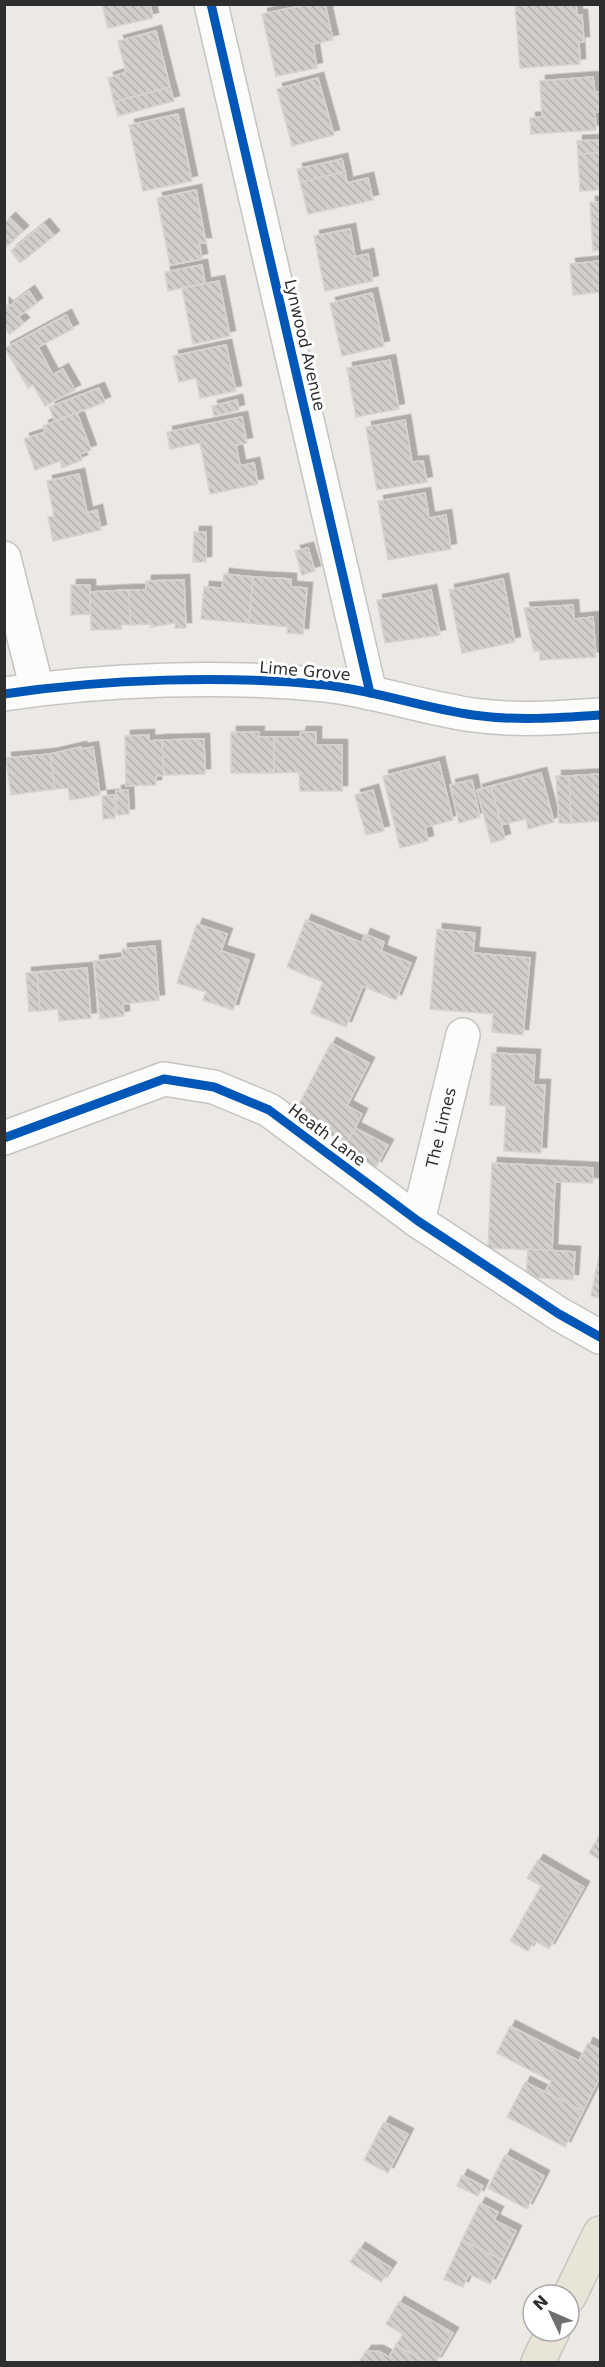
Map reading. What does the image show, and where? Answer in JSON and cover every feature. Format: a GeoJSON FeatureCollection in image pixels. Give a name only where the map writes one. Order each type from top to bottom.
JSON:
{"type":"FeatureCollection","features":[{"type":"Feature","properties":{"kind":"main road"},"geometry":{"type":"LineString","coordinates":[[576,2283],[600,2233]]}},
{"type":"Feature","properties":{"kind":"main road"},"geometry":{"type":"LineString","coordinates":[[538,2362],[547,2343]]}},
{"type":"Feature","properties":{"kind":"street","name":"Lynwood Avenue"},"geometry":{"type":"LineString","coordinates":[[211,4],[370,693]]}},
{"type":"Feature","properties":{"kind":"street"},"geometry":{"type":"LineString","coordinates":[[4,558],[37,689]]}},
{"type":"Feature","properties":{"kind":"street","name":"Lime Grove"},"geometry":{"type":"LineString","coordinates":[[4,694],[98,683],[244,681],[327,685],[473,714],[518,718],[600,715]]}},
{"type":"Feature","properties":{"kind":"street","name":"The Limes"},"geometry":{"type":"LineString","coordinates":[[418,1221],[463,1035]]}},
{"type":"Feature","properties":{"kind":"street","name":"Heath Lane"},"geometry":{"type":"LineString","coordinates":[[4,1138],[164,1079],[214,1087],[269,1110],[418,1221],[559,1314],[600,1337]]}},
{"type":"Feature","properties":{"kind":"building"},"geometry":{"type":"Polygon","coordinates":[[[102,4],[150,4],[153,18],[108,28],[102,4]]]}},
{"type":"Feature","properties":{"kind":"building"},"geometry":{"type":"Polygon","coordinates":[[[309,4],[325,4],[333,40],[313,44],[317,68],[276,76],[262,14],[309,4]]]}},
{"type":"Feature","properties":{"kind":"building"},"geometry":{"type":"Polygon","coordinates":[[[515,4],[576,4],[577,15],[582,15],[584,42],[579,42],[580,64],[520,68],[515,4]]]}},
{"type":"Feature","properties":{"kind":"building"},"geometry":{"type":"Polygon","coordinates":[[[156,31],[170,87],[114,102],[108,78],[126,72],[118,41],[156,31]]]}},
{"type":"Feature","properties":{"kind":"building"},"geometry":{"type":"Polygon","coordinates":[[[593,77],[595,93],[600,92],[600,112],[595,112],[596,130],[531,134],[530,118],[542,117],[540,81],[593,77]]]}},
{"type":"Feature","properties":{"kind":"building"},"geometry":{"type":"Polygon","coordinates":[[[318,78],[334,135],[292,146],[277,89],[318,78]]]}},
{"type":"Feature","properties":{"kind":"building"},"geometry":{"type":"Polygon","coordinates":[[[170,87],[174,101],[118,116],[114,102],[170,87]]]}},
{"type":"Feature","properties":{"kind":"building"},"geometry":{"type":"Polygon","coordinates":[[[178,114],[192,181],[143,191],[129,125],[178,114]]]}},
{"type":"Feature","properties":{"kind":"building"},"geometry":{"type":"Polygon","coordinates":[[[600,140],[600,153],[578,154],[577,141],[600,140]]]}},
{"type":"Feature","properties":{"kind":"building"},"geometry":{"type":"Polygon","coordinates":[[[600,153],[600,190],[580,191],[578,154],[600,153]]]}},
{"type":"Feature","properties":{"kind":"building"},"geometry":{"type":"Polygon","coordinates":[[[342,159],[345,172],[300,182],[297,169],[342,159]]]}},
{"type":"Feature","properties":{"kind":"building"},"geometry":{"type":"Polygon","coordinates":[[[345,172],[347,183],[368,178],[373,200],[308,214],[300,182],[345,172]]]}},
{"type":"Feature","properties":{"kind":"building"},"geometry":{"type":"Polygon","coordinates":[[[196,190],[206,243],[199,243],[202,259],[170,265],[157,198],[196,190]]]}},
{"type":"Feature","properties":{"kind":"building"},"geometry":{"type":"Polygon","coordinates":[[[590,202],[600,202],[600,250],[593,251],[590,202]]]}},
{"type":"Feature","properties":{"kind":"building"},"geometry":{"type":"Polygon","coordinates":[[[10,218],[23,231],[4,249],[4,224],[10,218]]]}},
{"type":"Feature","properties":{"kind":"building"},"geometry":{"type":"Polygon","coordinates":[[[44,224],[54,236],[20,263],[11,251],[44,224]]]}},
{"type":"Feature","properties":{"kind":"building"},"geometry":{"type":"Polygon","coordinates":[[[350,229],[355,257],[368,254],[373,281],[325,291],[314,236],[350,229]]]}},
{"type":"Feature","properties":{"kind":"building"},"geometry":{"type":"Polygon","coordinates":[[[600,261],[600,292],[573,295],[570,264],[600,261]]]}},
{"type":"Feature","properties":{"kind":"building"},"geometry":{"type":"Polygon","coordinates":[[[202,265],[205,283],[168,291],[165,272],[202,265]]]}},
{"type":"Feature","properties":{"kind":"building"},"geometry":{"type":"Polygon","coordinates":[[[219,281],[230,336],[193,344],[182,288],[219,281]]]}},
{"type":"Feature","properties":{"kind":"building"},"geometry":{"type":"Polygon","coordinates":[[[29,291],[37,303],[18,317],[24,323],[10,334],[4,331],[4,303],[8,307],[29,291]]]}},
{"type":"Feature","properties":{"kind":"building"},"geometry":{"type":"Polygon","coordinates":[[[372,293],[384,346],[342,356],[330,303],[372,293]]]}},
{"type":"Feature","properties":{"kind":"building"},"geometry":{"type":"Polygon","coordinates":[[[66,315],[73,329],[38,347],[53,375],[63,369],[75,390],[45,406],[33,385],[28,388],[5,348],[66,315]]]}},
{"type":"Feature","properties":{"kind":"building"},"geometry":{"type":"Polygon","coordinates":[[[226,345],[236,391],[200,398],[196,378],[179,382],[173,356],[226,345]]]}},
{"type":"Feature","properties":{"kind":"building"},"geometry":{"type":"Polygon","coordinates":[[[390,360],[399,409],[356,417],[347,368],[390,360]]]}},
{"type":"Feature","properties":{"kind":"building"},"geometry":{"type":"Polygon","coordinates":[[[99,388],[105,402],[55,421],[49,407],[99,388]]]}},
{"type":"Feature","properties":{"kind":"building"},"geometry":{"type":"Polygon","coordinates":[[[237,400],[239,410],[214,416],[212,406],[237,400]]]}},
{"type":"Feature","properties":{"kind":"building"},"geometry":{"type":"Polygon","coordinates":[[[77,413],[91,450],[80,454],[82,460],[62,468],[60,461],[35,470],[24,439],[45,432],[43,426],[77,413]]]}},
{"type":"Feature","properties":{"kind":"building"},"geometry":{"type":"Polygon","coordinates":[[[242,417],[247,443],[236,445],[240,466],[254,463],[258,484],[210,494],[200,443],[170,449],[167,432],[242,417]]]}},
{"type":"Feature","properties":{"kind":"building"},"geometry":{"type":"Polygon","coordinates":[[[405,420],[412,462],[423,461],[427,482],[377,490],[366,427],[405,420]]]}},
{"type":"Feature","properties":{"kind":"building"},"geometry":{"type":"Polygon","coordinates":[[[79,474],[87,513],[97,510],[101,530],[53,541],[48,517],[54,516],[47,481],[79,474]]]}},
{"type":"Feature","properties":{"kind":"building"},"geometry":{"type":"Polygon","coordinates":[[[425,493],[429,518],[446,515],[451,549],[388,560],[378,501],[425,493]]]}},
{"type":"Feature","properties":{"kind":"building"},"geometry":{"type":"Polygon","coordinates":[[[194,532],[206,532],[206,562],[193,562],[194,532]]]}},
{"type":"Feature","properties":{"kind":"building"},"geometry":{"type":"Polygon","coordinates":[[[308,548],[315,571],[302,575],[295,551],[308,548]]]}},
{"type":"Feature","properties":{"kind":"building"},"geometry":{"type":"Polygon","coordinates":[[[224,574],[253,577],[249,623],[201,619],[204,587],[222,588],[224,574]]]}},
{"type":"Feature","properties":{"kind":"building"},"geometry":{"type":"Polygon","coordinates":[[[253,577],[291,579],[291,587],[307,588],[303,634],[287,633],[288,627],[249,623],[253,577]]]}},
{"type":"Feature","properties":{"kind":"building"},"geometry":{"type":"Polygon","coordinates":[[[503,579],[515,642],[462,653],[449,590],[503,579]]]}},
{"type":"Feature","properties":{"kind":"building"},"geometry":{"type":"Polygon","coordinates":[[[184,580],[186,628],[175,628],[175,623],[151,627],[151,624],[130,625],[129,590],[146,590],[146,581],[184,580]]]}},
{"type":"Feature","properties":{"kind":"building"},"geometry":{"type":"Polygon","coordinates":[[[71,585],[90,585],[90,614],[71,615],[71,585]]]}},
{"type":"Feature","properties":{"kind":"building"},"geometry":{"type":"Polygon","coordinates":[[[129,590],[130,625],[121,624],[122,629],[91,630],[90,592],[129,590]]]}},
{"type":"Feature","properties":{"kind":"building"},"geometry":{"type":"Polygon","coordinates":[[[431,590],[440,635],[385,643],[377,600],[431,590]]]}},
{"type":"Feature","properties":{"kind":"building"},"geometry":{"type":"Polygon","coordinates":[[[573,605],[574,619],[593,617],[596,657],[540,660],[540,651],[534,651],[524,608],[573,605]]]}},
{"type":"Feature","properties":{"kind":"building"},"geometry":{"type":"Polygon","coordinates":[[[231,732],[259,732],[258,737],[274,737],[274,773],[231,773],[231,732]]]}},
{"type":"Feature","properties":{"kind":"building"},"geometry":{"type":"Polygon","coordinates":[[[301,732],[316,732],[316,745],[342,745],[342,791],[300,791],[299,772],[274,773],[274,737],[300,737],[301,732]]]}},
{"type":"Feature","properties":{"kind":"building"},"geometry":{"type":"Polygon","coordinates":[[[149,735],[149,741],[162,740],[164,775],[156,776],[156,785],[126,786],[125,736],[149,735]]]}},
{"type":"Feature","properties":{"kind":"building"},"geometry":{"type":"Polygon","coordinates":[[[204,739],[205,774],[164,775],[162,740],[204,739]]]}},
{"type":"Feature","properties":{"kind":"building"},"geometry":{"type":"Polygon","coordinates":[[[81,747],[81,749],[93,747],[100,795],[70,800],[68,788],[55,789],[50,754],[81,747]]]}},
{"type":"Feature","properties":{"kind":"building"},"geometry":{"type":"Polygon","coordinates":[[[50,754],[55,789],[11,795],[6,758],[50,754]]]}},
{"type":"Feature","properties":{"kind":"building"},"geometry":{"type":"Polygon","coordinates":[[[439,762],[453,820],[425,827],[428,841],[400,848],[383,776],[439,762]]]}},
{"type":"Feature","properties":{"kind":"building"},"geometry":{"type":"Polygon","coordinates":[[[541,773],[554,822],[528,829],[526,819],[501,825],[491,786],[541,773]]]}},
{"type":"Feature","properties":{"kind":"building"},"geometry":{"type":"Polygon","coordinates":[[[600,774],[600,821],[571,823],[569,776],[600,774]]]}},
{"type":"Feature","properties":{"kind":"building"},"geometry":{"type":"Polygon","coordinates":[[[556,776],[569,776],[571,823],[559,823],[556,776]]]}},
{"type":"Feature","properties":{"kind":"building"},"geometry":{"type":"Polygon","coordinates":[[[472,780],[480,817],[459,823],[450,785],[472,780]]]}},
{"type":"Feature","properties":{"kind":"building"},"geometry":{"type":"Polygon","coordinates":[[[491,786],[505,839],[491,843],[477,790],[491,786]]]}},
{"type":"Feature","properties":{"kind":"building"},"geometry":{"type":"Polygon","coordinates":[[[128,790],[129,814],[117,815],[116,791],[128,790]]]}},
{"type":"Feature","properties":{"kind":"building"},"geometry":{"type":"Polygon","coordinates":[[[373,790],[384,831],[366,835],[355,795],[373,790]]]}},
{"type":"Feature","properties":{"kind":"building"},"geometry":{"type":"Polygon","coordinates":[[[114,795],[115,818],[103,819],[102,796],[114,795]]]}},
{"type":"Feature","properties":{"kind":"building"},"geometry":{"type":"Polygon","coordinates":[[[306,920],[362,943],[365,934],[384,942],[381,951],[411,963],[396,1000],[363,986],[346,1027],[311,1013],[323,982],[287,967],[306,920]]]}},
{"type":"Feature","properties":{"kind":"building"},"geometry":{"type":"Polygon","coordinates":[[[197,924],[227,934],[221,951],[249,960],[233,1010],[203,1000],[206,992],[177,983],[197,924]]]}},
{"type":"Feature","properties":{"kind":"building"},"geometry":{"type":"Polygon","coordinates":[[[437,929],[475,933],[473,953],[530,958],[523,1035],[492,1032],[493,1014],[430,1009],[437,929]]]}},
{"type":"Feature","properties":{"kind":"building"},"geometry":{"type":"Polygon","coordinates":[[[155,946],[159,1000],[123,1004],[124,1016],[100,1019],[94,961],[122,958],[122,949],[155,946]]]}},
{"type":"Feature","properties":{"kind":"building"},"geometry":{"type":"Polygon","coordinates":[[[87,968],[91,1018],[59,1021],[58,1009],[40,1011],[37,972],[87,968]]]}},
{"type":"Feature","properties":{"kind":"building"},"geometry":{"type":"Polygon","coordinates":[[[37,972],[40,1011],[29,1011],[26,973],[37,972]]]}},
{"type":"Feature","properties":{"kind":"building"},"geometry":{"type":"Polygon","coordinates":[[[331,1043],[369,1063],[347,1106],[362,1114],[347,1144],[293,1116],[331,1043]]]}},
{"type":"Feature","properties":{"kind":"building"},"geometry":{"type":"Polygon","coordinates":[[[492,1053],[535,1055],[533,1085],[545,1085],[541,1153],[504,1151],[506,1106],[490,1105],[492,1053]]]}},
{"type":"Feature","properties":{"kind":"building"},"geometry":{"type":"Polygon","coordinates":[[[355,1128],[388,1145],[376,1167],[343,1150],[355,1128]]]}},
{"type":"Feature","properties":{"kind":"building"},"geometry":{"type":"Polygon","coordinates":[[[492,1163],[593,1168],[593,1183],[555,1182],[552,1251],[488,1248],[492,1163]]]}},
{"type":"Feature","properties":{"kind":"building"},"geometry":{"type":"Polygon","coordinates":[[[528,1249],[575,1252],[573,1280],[526,1277],[528,1249]]]}},
{"type":"Feature","properties":{"kind":"building"},"geometry":{"type":"Polygon","coordinates":[[[600,1251],[600,1298],[591,1296],[600,1251]]]}},
{"type":"Feature","properties":{"kind":"building"},"geometry":{"type":"Polygon","coordinates":[[[600,1834],[600,1860],[589,1853],[600,1834]]]}},
{"type":"Feature","properties":{"kind":"building"},"geometry":{"type":"Polygon","coordinates":[[[538,1860],[584,1887],[549,1949],[535,1941],[528,1951],[510,1941],[541,1886],[527,1878],[538,1860]]]}},
{"type":"Feature","properties":{"kind":"building"},"geometry":{"type":"Polygon","coordinates":[[[510,2026],[579,2061],[588,2043],[600,2050],[600,2077],[583,2111],[545,2092],[551,2081],[497,2053],[510,2026]]]}},
{"type":"Feature","properties":{"kind":"building"},"geometry":{"type":"Polygon","coordinates":[[[525,2082],[583,2111],[565,2147],[507,2117],[525,2082]]]}},
{"type":"Feature","properties":{"kind":"building"},"geometry":{"type":"Polygon","coordinates":[[[384,2122],[408,2134],[388,2173],[364,2160],[384,2122]]]}},
{"type":"Feature","properties":{"kind":"building"},"geometry":{"type":"Polygon","coordinates":[[[505,2155],[544,2176],[527,2209],[488,2188],[505,2155]]]}},
{"type":"Feature","properties":{"kind":"building"},"geometry":{"type":"Polygon","coordinates":[[[462,2175],[483,2186],[478,2196],[457,2186],[462,2175]]]}},
{"type":"Feature","properties":{"kind":"building"},"geometry":{"type":"Polygon","coordinates":[[[480,2203],[498,2212],[494,2220],[516,2231],[502,2260],[462,2240],[480,2203]]]}},
{"type":"Feature","properties":{"kind":"building"},"geometry":{"type":"Polygon","coordinates":[[[462,2240],[502,2260],[490,2284],[469,2274],[463,2287],[444,2279],[462,2240]]]}},
{"type":"Feature","properties":{"kind":"building"},"geometry":{"type":"Polygon","coordinates":[[[360,2248],[391,2268],[381,2282],[350,2262],[360,2248]]]}},
{"type":"Feature","properties":{"kind":"building"},"geometry":{"type":"Polygon","coordinates":[[[399,2302],[453,2333],[436,2362],[426,2362],[396,2345],[403,2334],[386,2324],[399,2302]]]}},
{"type":"Feature","properties":{"kind":"building"},"geometry":{"type":"Polygon","coordinates":[[[396,2345],[426,2362],[359,2362],[366,2351],[378,2351],[389,2357],[396,2345]]]}},
{"type":"Feature","properties":{"kind":"cycle path"},"geometry":{"type":"LineString","coordinates":[[211,4],[370,693]]}},
{"type":"Feature","properties":{"kind":"cycle path"},"geometry":{"type":"LineString","coordinates":[[4,694],[124,682],[247,680],[326,685],[489,717],[537,718],[600,715]]}},
{"type":"Feature","properties":{"kind":"cycle path"},"geometry":{"type":"LineString","coordinates":[[4,1138],[164,1079],[214,1087],[269,1110],[418,1221],[559,1314],[600,1337]]}}]}
